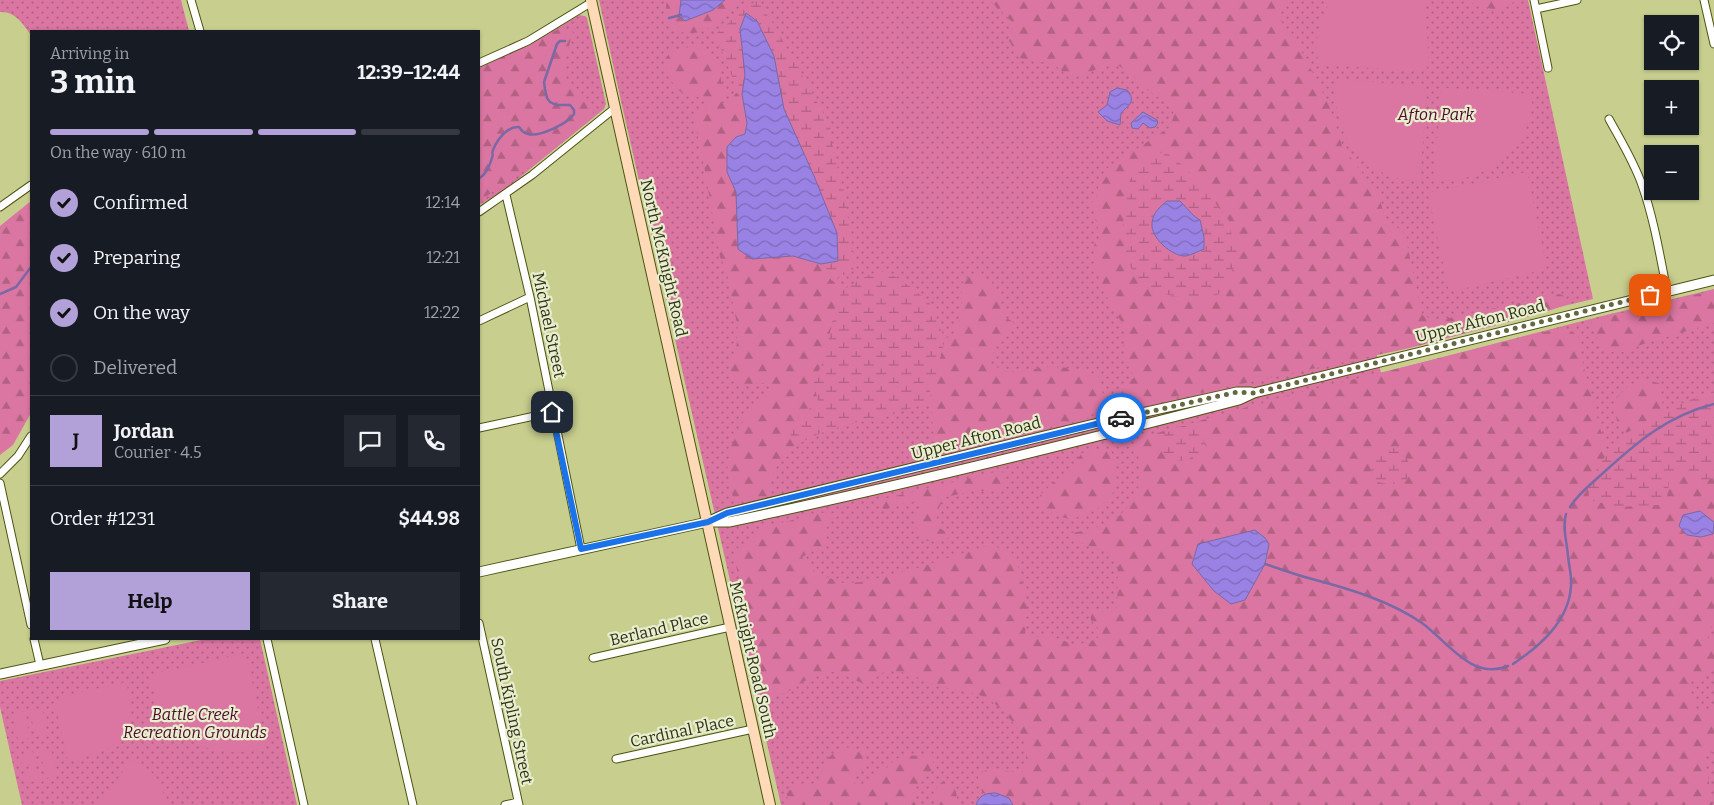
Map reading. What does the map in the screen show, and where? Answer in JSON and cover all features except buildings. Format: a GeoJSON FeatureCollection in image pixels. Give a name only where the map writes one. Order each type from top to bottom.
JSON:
{"type":"FeatureCollection","features":[{"type":"Feature","properties":{"kind":"main road","name":"North McKnight Road"},"geometry":{"type":"LineString","coordinates":[[591,1],[708,522]]}},
{"type":"Feature","properties":{"kind":"main road","name":"McKnight Road South"},"geometry":{"type":"LineString","coordinates":[[708,522],[770,805]]}},
{"type":"Feature","properties":{"kind":"street"},"geometry":{"type":"LineString","coordinates":[[191,0],[200,30]]}},
{"type":"Feature","properties":{"kind":"street"},"geometry":{"type":"LineString","coordinates":[[1534,0],[1548,68]]}},
{"type":"Feature","properties":{"kind":"street"},"geometry":{"type":"LineString","coordinates":[[1536,9],[1577,0]]}},
{"type":"Feature","properties":{"kind":"street"},"geometry":{"type":"LineString","coordinates":[[1704,0],[1714,44]]}},
{"type":"Feature","properties":{"kind":"street"},"geometry":{"type":"LineString","coordinates":[[480,63],[528,41],[591,1]]}},
{"type":"Feature","properties":{"kind":"street"},"geometry":{"type":"LineString","coordinates":[[480,211],[506,195],[615,108]]}},
{"type":"Feature","properties":{"kind":"street"},"geometry":{"type":"LineString","coordinates":[[1609,119],[1642,184],[1655,232],[1667,291]]}},
{"type":"Feature","properties":{"kind":"street"},"geometry":{"type":"LineString","coordinates":[[0,207],[30,185]]}},
{"type":"Feature","properties":{"kind":"street","name":"Michael Street"},"geometry":{"type":"LineString","coordinates":[[506,195],[530,297],[581,549]]}},
{"type":"Feature","properties":{"kind":"street","name":"Upper Afton Road"},"geometry":{"type":"LineString","coordinates":[[480,572],[708,522],[727,513],[1123,417],[1237,392],[1254,393],[1714,280]]}},
{"type":"Feature","properties":{"kind":"street"},"geometry":{"type":"LineString","coordinates":[[480,322],[530,297]]}},
{"type":"Feature","properties":{"kind":"street"},"geometry":{"type":"LineString","coordinates":[[480,428],[552,412]]}},
{"type":"Feature","properties":{"kind":"street"},"geometry":{"type":"LineString","coordinates":[[0,474],[18,456],[30,438]]}},
{"type":"Feature","properties":{"kind":"street"},"geometry":{"type":"LineString","coordinates":[[0,483],[30,620]]}},
{"type":"Feature","properties":{"kind":"street","name":"South Kipling Street"},"geometry":{"type":"LineString","coordinates":[[480,628],[519,804]]}},
{"type":"Feature","properties":{"kind":"street","name":"Berland Place"},"geometry":{"type":"LineString","coordinates":[[593,658],[730,628]]}},
{"type":"Feature","properties":{"kind":"street"},"geometry":{"type":"LineString","coordinates":[[34,640],[40,665]]}},
{"type":"Feature","properties":{"kind":"street"},"geometry":{"type":"LineString","coordinates":[[0,674],[149,640]]}},
{"type":"Feature","properties":{"kind":"street"},"geometry":{"type":"LineString","coordinates":[[267,640],[304,805]]}},
{"type":"Feature","properties":{"kind":"street"},"geometry":{"type":"LineString","coordinates":[[376,640],[413,805]]}},
{"type":"Feature","properties":{"kind":"street","name":"Cardinal Place"},"geometry":{"type":"LineString","coordinates":[[616,759],[753,730]]}},
{"type":"Feature","properties":{"kind":"street"},"geometry":{"type":"LineString","coordinates":[[505,805],[519,804]]}},
{"type":"Feature","properties":{"kind":"green space"},"geometry":{"type":"Polygon","coordinates":[[[0,0],[181,0],[189,30],[30,30],[30,34],[14,16],[0,12],[0,0]]]}},
{"type":"Feature","properties":{"kind":"green space","name":"Afton Park"},"geometry":{"type":"Polygon","coordinates":[[[599,0],[1528,0],[1593,299],[1376,351],[1381,373],[1714,289],[1714,805],[781,805],[599,0]]]}},
{"type":"Feature","properties":{"kind":"green space"},"geometry":{"type":"Polygon","coordinates":[[[667,0],[681,0],[679,10],[713,10],[725,0],[742,0],[705,30],[686,33],[672,31],[666,16],[667,0]]]}},
{"type":"Feature","properties":{"kind":"green space"},"geometry":{"type":"Polygon","coordinates":[[[989,0],[1292,0],[1278,12],[1286,32],[1300,48],[1329,105],[1342,146],[1380,193],[1385,217],[1405,234],[1422,315],[1436,321],[1559,294],[1564,296],[1566,305],[1410,348],[1175,398],[1137,409],[1128,406],[1121,385],[1134,378],[1123,349],[1126,330],[1102,288],[1093,258],[1095,241],[1101,239],[1091,203],[1096,199],[1098,188],[1106,169],[1170,127],[1174,115],[1172,107],[1116,64],[1071,79],[1054,64],[1019,58],[1008,39],[1012,31],[1011,21],[989,0]],[[1150,159],[1130,179],[1125,209],[1133,273],[1152,292],[1192,299],[1240,252],[1232,237],[1229,221],[1204,188],[1150,159]]]}},
{"type":"Feature","properties":{"kind":"green space"},"geometry":{"type":"Polygon","coordinates":[[[1331,0],[1425,0],[1429,66],[1422,71],[1319,65],[1317,56],[1318,32],[1331,0]]]}},
{"type":"Feature","properties":{"kind":"green space"},"geometry":{"type":"Polygon","coordinates":[[[1462,0],[1514,0],[1512,4],[1495,10],[1462,0]]]}},
{"type":"Feature","properties":{"kind":"green space"},"geometry":{"type":"Polygon","coordinates":[[[757,1],[771,20],[830,125],[834,155],[844,192],[854,258],[853,270],[832,281],[821,264],[838,261],[837,233],[784,109],[774,56],[757,21],[746,14],[740,29],[745,75],[742,94],[736,93],[733,79],[716,37],[717,33],[745,8],[757,1]]]}},
{"type":"Feature","properties":{"kind":"green space"},"geometry":{"type":"Polygon","coordinates":[[[579,15],[585,16],[606,104],[604,109],[503,191],[480,204],[480,69],[514,54],[579,15]]]}},
{"type":"Feature","properties":{"kind":"green space"},"geometry":{"type":"Polygon","coordinates":[[[561,28],[573,32],[565,65],[564,78],[568,86],[575,93],[593,107],[593,118],[530,167],[480,200],[480,67],[561,28]]]}},
{"type":"Feature","properties":{"kind":"green space"},"geometry":{"type":"Polygon","coordinates":[[[700,44],[721,68],[721,81],[725,92],[721,103],[729,103],[736,93],[742,94],[747,123],[745,134],[727,147],[727,171],[736,192],[738,249],[752,259],[793,256],[821,264],[832,280],[843,290],[837,301],[824,360],[814,381],[818,402],[799,417],[788,430],[796,445],[776,468],[771,482],[773,496],[734,503],[727,470],[731,446],[745,417],[771,391],[766,382],[746,386],[728,376],[729,365],[736,351],[738,329],[726,269],[720,257],[694,118],[707,107],[706,100],[679,91],[670,78],[665,59],[671,52],[700,44]]]}},
{"type":"Feature","properties":{"kind":"green space"},"geometry":{"type":"Polygon","coordinates":[[[1335,79],[1423,86],[1427,91],[1420,180],[1400,179],[1381,172],[1367,163],[1356,152],[1342,126],[1335,96],[1335,79]]]}},
{"type":"Feature","properties":{"kind":"green space"},"geometry":{"type":"Polygon","coordinates":[[[1446,88],[1533,94],[1524,134],[1510,154],[1489,169],[1475,175],[1460,179],[1439,180],[1433,179],[1442,91],[1446,88]]]}},
{"type":"Feature","properties":{"kind":"green space"},"geometry":{"type":"Polygon","coordinates":[[[1164,151],[1185,167],[1229,221],[1232,237],[1240,252],[1235,266],[1218,295],[1192,299],[1152,292],[1133,273],[1125,252],[1122,231],[1130,179],[1150,159],[1164,151]],[[1167,201],[1152,220],[1152,226],[1157,237],[1168,251],[1194,216],[1180,202],[1167,201]]]}},
{"type":"Feature","properties":{"kind":"green space"},"geometry":{"type":"Polygon","coordinates":[[[1527,172],[1547,269],[1449,292],[1428,193],[1527,172]]]}},
{"type":"Feature","properties":{"kind":"green space"},"geometry":{"type":"Polygon","coordinates":[[[30,202],[30,415],[13,445],[0,455],[0,226],[30,202]]]}},
{"type":"Feature","properties":{"kind":"green space"},"geometry":{"type":"Polygon","coordinates":[[[876,272],[887,272],[908,285],[929,302],[945,339],[935,378],[930,383],[930,402],[885,417],[849,424],[821,433],[796,445],[788,430],[799,417],[818,402],[814,381],[824,360],[837,301],[843,290],[876,272]]]}},
{"type":"Feature","properties":{"kind":"green space"},"geometry":{"type":"Polygon","coordinates":[[[977,273],[982,279],[992,282],[1005,317],[1013,322],[1014,330],[1002,336],[989,361],[1004,371],[1019,372],[1058,367],[1098,375],[1105,411],[1025,436],[991,441],[979,446],[945,454],[934,444],[930,383],[935,378],[945,339],[954,334],[962,311],[962,284],[970,275],[977,273]]]}},
{"type":"Feature","properties":{"kind":"green space"},"geometry":{"type":"Polygon","coordinates":[[[1714,290],[1714,323],[1643,344],[1624,352],[1610,352],[1598,340],[1591,321],[1714,290]]]}},
{"type":"Feature","properties":{"kind":"green space"},"geometry":{"type":"Polygon","coordinates":[[[1565,327],[1578,336],[1584,368],[1607,454],[1588,482],[1667,496],[1669,482],[1676,468],[1690,471],[1701,484],[1714,477],[1714,522],[1711,518],[1679,525],[1687,535],[1701,537],[1713,534],[1714,532],[1714,626],[1706,630],[1708,638],[1714,640],[1714,667],[1703,679],[1689,681],[1696,711],[1714,709],[1714,752],[1704,754],[1713,805],[1013,805],[1008,798],[1001,795],[994,793],[985,794],[979,786],[978,775],[996,768],[1010,772],[1023,772],[1026,756],[1025,743],[1006,714],[994,703],[982,696],[943,687],[910,674],[895,671],[882,673],[867,685],[838,671],[814,675],[786,693],[764,695],[759,653],[737,570],[735,549],[748,544],[754,539],[759,533],[760,528],[821,513],[830,512],[834,514],[825,531],[828,543],[802,557],[816,573],[843,583],[864,582],[914,569],[985,546],[997,547],[1011,555],[1018,567],[1027,605],[1025,634],[1036,637],[1050,636],[1076,645],[1097,639],[1100,631],[1091,620],[1089,611],[1091,608],[1104,612],[1111,612],[1117,609],[1118,561],[1107,552],[1072,540],[1070,537],[1071,533],[1092,529],[1110,522],[1118,517],[1131,502],[1142,477],[1134,442],[1140,438],[1286,396],[1565,327]],[[1400,447],[1376,452],[1369,465],[1377,482],[1400,447]],[[1255,530],[1198,544],[1245,600],[1265,564],[1255,530]]]}},
{"type":"Feature","properties":{"kind":"green space"},"geometry":{"type":"Polygon","coordinates":[[[1643,380],[1659,383],[1663,399],[1661,412],[1627,433],[1617,422],[1615,399],[1629,385],[1643,380]]]}},
{"type":"Feature","properties":{"kind":"green space"},"geometry":{"type":"Polygon","coordinates":[[[1707,393],[1714,393],[1714,477],[1701,484],[1690,471],[1676,468],[1669,482],[1667,496],[1659,505],[1619,507],[1589,500],[1588,482],[1607,454],[1627,433],[1661,412],[1707,393]]]}},
{"type":"Feature","properties":{"kind":"green space"},"geometry":{"type":"Polygon","coordinates":[[[1191,426],[1198,429],[1206,446],[1191,458],[1180,461],[1169,458],[1163,453],[1163,436],[1172,429],[1191,426]]]}},
{"type":"Feature","properties":{"kind":"green space"},"geometry":{"type":"Polygon","coordinates":[[[1400,447],[1407,458],[1412,473],[1403,483],[1388,484],[1377,482],[1369,465],[1376,452],[1400,447]]]}},
{"type":"Feature","properties":{"kind":"green space"},"geometry":{"type":"Polygon","coordinates":[[[1111,449],[1116,468],[1116,479],[1112,494],[1096,510],[1075,518],[1066,518],[1053,515],[1050,509],[1036,502],[1041,494],[1053,483],[1065,476],[1082,453],[1111,449]]]}},
{"type":"Feature","properties":{"kind":"green space"},"geometry":{"type":"Polygon","coordinates":[[[999,471],[1004,473],[1005,481],[997,491],[972,491],[946,497],[947,502],[941,504],[936,513],[939,528],[947,532],[950,537],[940,540],[924,540],[913,520],[919,515],[921,509],[916,502],[896,504],[886,510],[878,506],[878,501],[883,499],[999,471]]]}},
{"type":"Feature","properties":{"kind":"green space","name":"Battle Creek Recreation Grounds"},"geometry":{"type":"Polygon","coordinates":[[[201,640],[260,640],[297,805],[22,805],[0,707],[0,681],[201,640]]]}},
{"type":"Feature","properties":{"kind":"green space"},"geometry":{"type":"Polygon","coordinates":[[[238,655],[248,662],[266,747],[237,753],[202,747],[175,729],[159,706],[148,675],[238,655]]]}},
{"type":"Feature","properties":{"kind":"green space"},"geometry":{"type":"Polygon","coordinates":[[[126,682],[131,709],[130,722],[125,733],[119,741],[101,752],[68,761],[55,703],[60,697],[126,682]]]}},
{"type":"Feature","properties":{"kind":"green space"},"geometry":{"type":"Polygon","coordinates":[[[42,708],[47,734],[35,737],[30,710],[42,708]]]}},
{"type":"Feature","properties":{"kind":"green space"},"geometry":{"type":"Polygon","coordinates":[[[25,711],[30,738],[18,740],[13,714],[25,711]]]}},
{"type":"Feature","properties":{"kind":"green space"},"geometry":{"type":"Polygon","coordinates":[[[844,747],[863,750],[866,757],[865,766],[856,779],[855,784],[859,785],[885,770],[898,758],[931,756],[932,770],[918,784],[915,790],[914,796],[918,805],[789,805],[786,792],[801,784],[812,787],[821,782],[822,769],[826,760],[844,747]]]}},
{"type":"Feature","properties":{"kind":"green space"},"geometry":{"type":"Polygon","coordinates":[[[51,749],[57,776],[46,778],[40,751],[51,749]]]}},
{"type":"Feature","properties":{"kind":"green space"},"geometry":{"type":"Polygon","coordinates":[[[33,752],[36,764],[23,767],[20,755],[33,752]]]}},
{"type":"Feature","properties":{"kind":"green space"},"geometry":{"type":"Polygon","coordinates":[[[131,760],[145,767],[156,777],[162,789],[164,805],[101,805],[101,802],[131,760]]]}},
{"type":"Feature","properties":{"kind":"green space"},"geometry":{"type":"Polygon","coordinates":[[[37,768],[39,780],[26,783],[24,770],[37,768]]]}},
{"type":"Feature","properties":{"kind":"green space"},"geometry":{"type":"Polygon","coordinates":[[[944,781],[949,782],[954,787],[959,805],[940,805],[934,795],[937,786],[944,781]]]}},
{"type":"Feature","properties":{"kind":"water"},"geometry":{"type":"Polygon","coordinates":[[[681,0],[725,0],[713,10],[685,21],[679,16],[681,0]]]}},
{"type":"Feature","properties":{"kind":"water"},"geometry":{"type":"Polygon","coordinates":[[[746,13],[757,21],[774,56],[784,109],[837,233],[838,261],[821,264],[793,256],[752,259],[738,249],[736,192],[727,172],[727,147],[736,137],[745,134],[747,123],[742,94],[745,75],[740,29],[746,13]]]}},
{"type":"Feature","properties":{"kind":"water"},"geometry":{"type":"Polygon","coordinates":[[[1117,88],[1127,90],[1131,97],[1129,106],[1121,113],[1120,125],[1107,121],[1098,112],[1107,105],[1110,92],[1117,88]]]}},
{"type":"Feature","properties":{"kind":"water"},"geometry":{"type":"Polygon","coordinates":[[[1143,112],[1157,120],[1158,123],[1155,127],[1150,128],[1143,123],[1138,129],[1132,128],[1131,123],[1143,112]]]}},
{"type":"Feature","properties":{"kind":"water"},"geometry":{"type":"Polygon","coordinates":[[[1167,201],[1180,201],[1200,220],[1204,237],[1204,249],[1186,256],[1180,255],[1169,250],[1158,240],[1154,234],[1152,223],[1157,210],[1167,201]]]}},
{"type":"Feature","properties":{"kind":"water"},"geometry":{"type":"Polygon","coordinates":[[[1700,511],[1714,522],[1713,534],[1701,537],[1687,535],[1679,526],[1683,515],[1700,511]]]}},
{"type":"Feature","properties":{"kind":"water"},"geometry":{"type":"Polygon","coordinates":[[[1255,530],[1269,544],[1265,564],[1245,600],[1231,604],[1214,591],[1192,564],[1198,544],[1255,530]]]}},
{"type":"Feature","properties":{"kind":"water"},"geometry":{"type":"Polygon","coordinates":[[[996,793],[1009,798],[1013,805],[976,805],[983,795],[996,793]]]}},
{"type":"Feature","properties":{"kind":"waterway"},"geometry":{"type":"LineString","coordinates":[[669,18],[681,15]]}},
{"type":"Feature","properties":{"kind":"waterway"},"geometry":{"type":"LineString","coordinates":[[480,177],[487,170],[495,146],[507,131],[519,127],[527,134],[539,134],[560,126],[574,114],[574,110],[570,105],[556,105],[550,102],[547,98],[544,82],[557,44],[560,41],[565,41]]}},
{"type":"Feature","properties":{"kind":"waterway"},"geometry":{"type":"LineString","coordinates":[[0,294],[16,287],[30,268]]}},
{"type":"Feature","properties":{"kind":"waterway"},"geometry":{"type":"LineString","coordinates":[[1570,507],[1589,485],[1640,441],[1667,423],[1697,409],[1714,404]]}},
{"type":"Feature","properties":{"kind":"waterway"},"geometry":{"type":"LineString","coordinates":[[1513,664],[1543,641],[1559,621],[1569,599],[1571,575],[1565,529],[1566,514]]}},
{"type":"Feature","properties":{"kind":"waterway"},"geometry":{"type":"LineString","coordinates":[[1265,564],[1355,592],[1397,608],[1422,623],[1451,649],[1472,664],[1483,668],[1495,669],[1508,666]]}},
{"type":"Feature","properties":{"kind":"way so far"},"geometry":{"type":"LineString","coordinates":[[1121,418],[1237,392],[1254,393],[1650,295]]}},
{"type":"Feature","properties":{"kind":"route"},"geometry":{"type":"LineString","coordinates":[[552,412],[581,549],[708,522],[727,513],[1121,418]]}}]}
